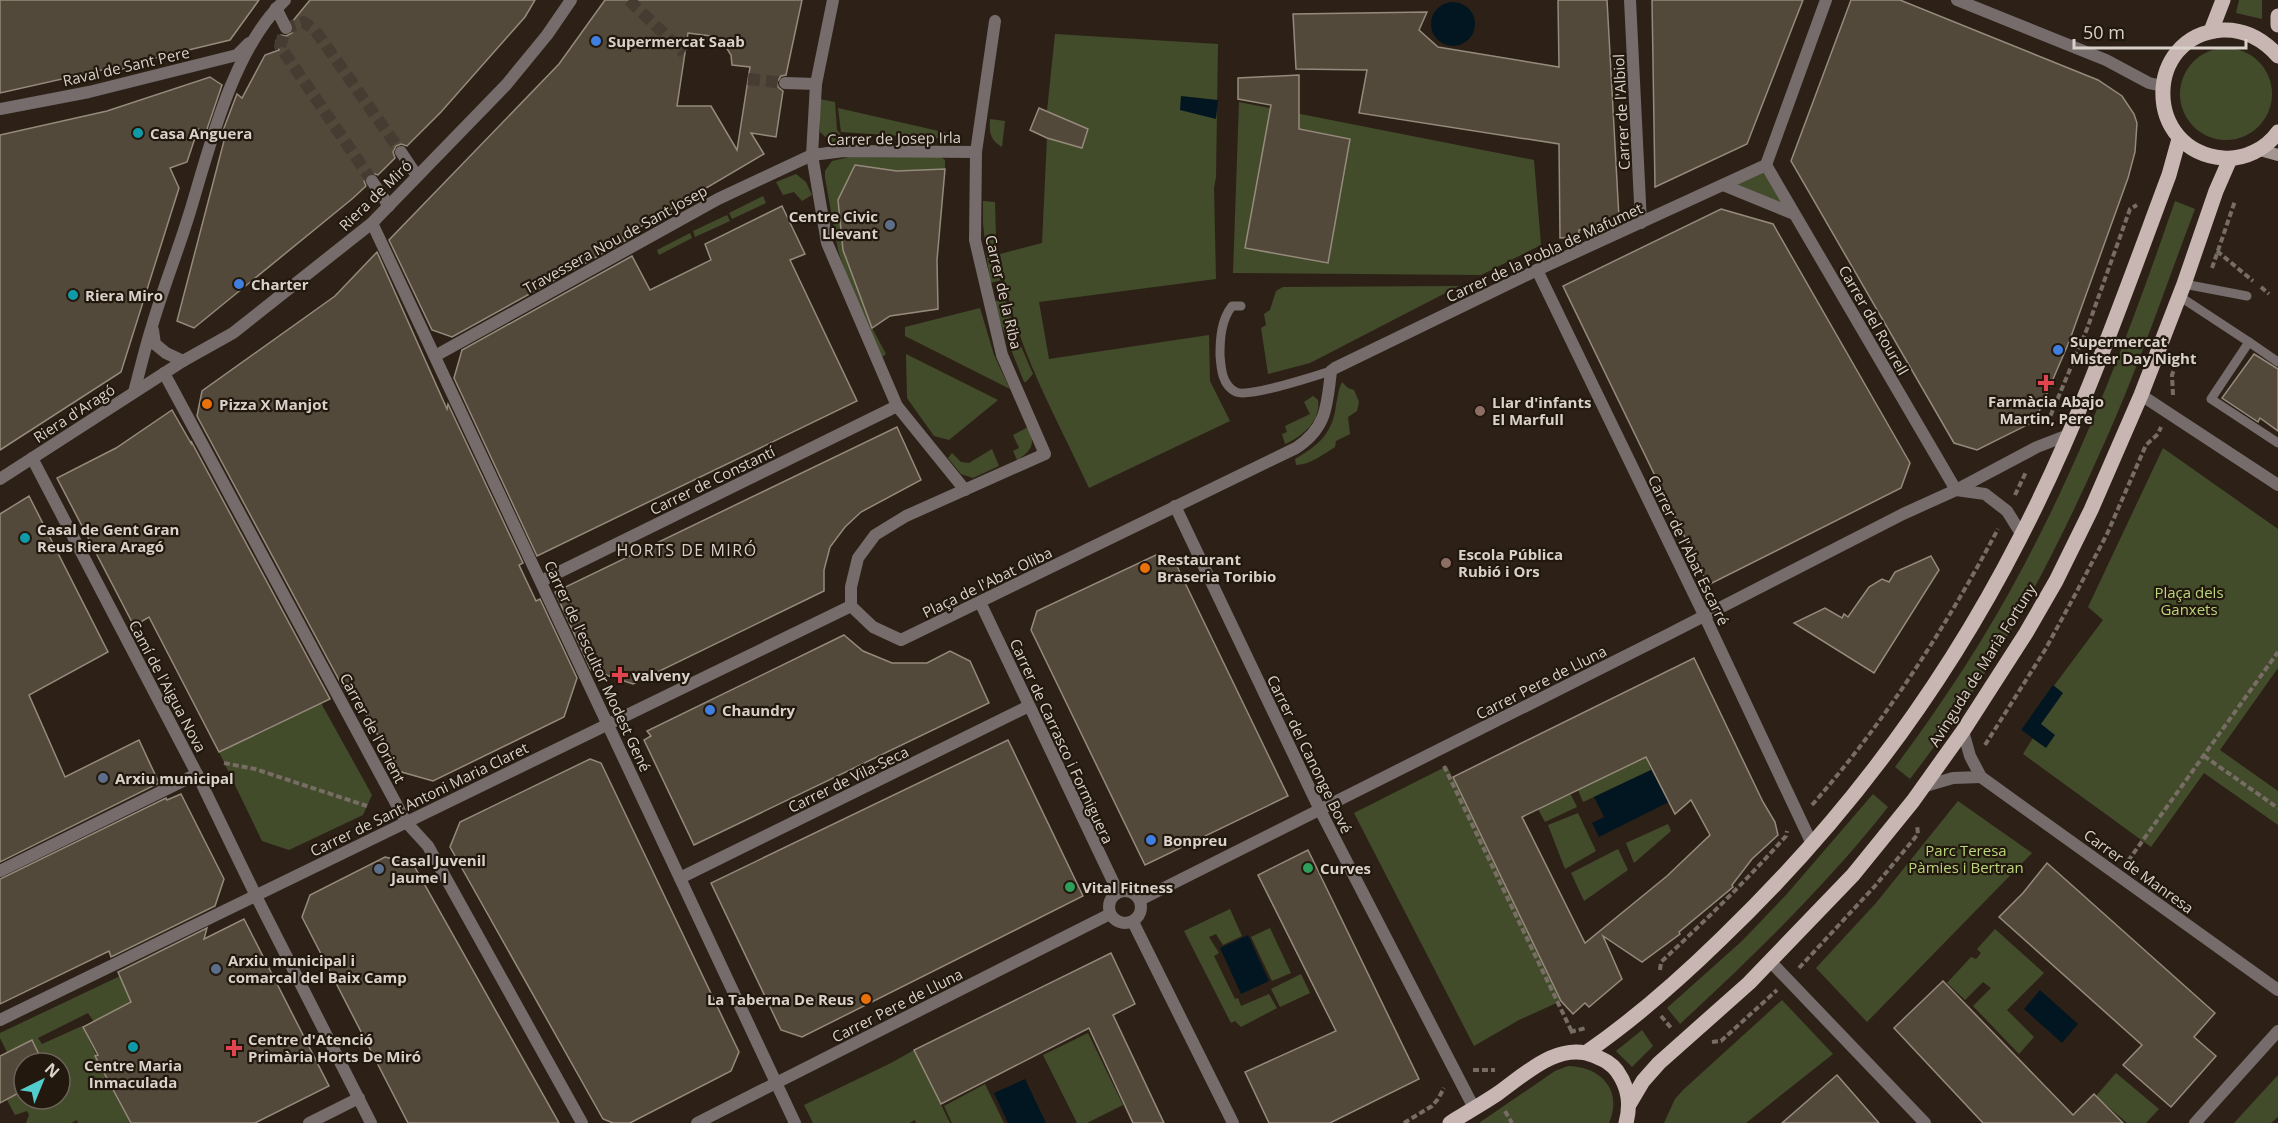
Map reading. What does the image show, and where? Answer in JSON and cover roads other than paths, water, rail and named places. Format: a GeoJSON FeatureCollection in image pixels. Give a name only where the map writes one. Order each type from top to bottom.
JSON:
{"type":"FeatureCollection","features":[{"type":"Feature","properties":{"kind":"main road"},"geometry":{"type":"LineString","coordinates":[[2211,31],[2223,0]]}},
{"type":"Feature","properties":{"kind":"main road"},"geometry":{"type":"LineString","coordinates":[[2278,16],[2278,25]]}},
{"type":"Feature","properties":{"kind":"main road"},"geometry":{"type":"LineString","coordinates":[[2278,56],[2259,38],[2230,30],[2211,31],[2193,39],[2178,50],[2170,62],[2162,86],[2164,108],[2169,125],[2179,139],[2197,151],[2217,158],[2230,159],[2260,150],[2278,132]]}},
{"type":"Feature","properties":{"kind":"main road"},"geometry":{"type":"LineString","coordinates":[[1584,1052],[1651,1003],[1764,897],[1872,772],[1960,647],[2022,535],[2087,395],[2169,175],[2179,139]]}},
{"type":"Feature","properties":{"kind":"main road"},"geometry":{"type":"LineString","coordinates":[[2260,150],[2278,155]]}},
{"type":"Feature","properties":{"kind":"main road","name":"Avinguda de Marià Fortuny"},"geometry":{"type":"LineString","coordinates":[[1630,1103],[1643,1081],[1682,1042],[1749,983],[1853,875],[1922,788],[1963,731],[2026,633],[2056,581],[2091,510],[2182,290],[2216,190],[2230,159]]}},
{"type":"Feature","properties":{"kind":"main road"},"geometry":{"type":"LineString","coordinates":[[1450,1123],[1555,1055],[1571,1051],[1584,1052],[1607,1061],[1617,1071],[1626,1087],[1630,1103],[1626,1123]]}},
{"type":"Feature","properties":{"kind":"street","name":"Riera de Miró"},"geometry":{"type":"LineString","coordinates":[[164,373],[233,333],[372,223],[506,85],[547,35],[571,0]]}},
{"type":"Feature","properties":{"kind":"street"},"geometry":{"type":"LineString","coordinates":[[833,0],[816,84],[812,155],[827,243],[897,406],[965,490],[906,516],[875,535],[858,558],[850,587],[851,606]]}},
{"type":"Feature","properties":{"kind":"street","name":"Carrer de l'Albiol"},"geometry":{"type":"LineString","coordinates":[[1630,0],[1641,223]]}},
{"type":"Feature","properties":{"kind":"street"},"geometry":{"type":"LineString","coordinates":[[1766,165],[1826,0]]}},
{"type":"Feature","properties":{"kind":"street"},"geometry":{"type":"LineString","coordinates":[[1957,0],[2106,60],[2149,83],[2162,86]]}},
{"type":"Feature","properties":{"kind":"street"},"geometry":{"type":"LineString","coordinates":[[282,2],[286,28]]}},
{"type":"Feature","properties":{"kind":"street"},"geometry":{"type":"LineString","coordinates":[[134,392],[152,325],[192,206],[211,138],[253,40],[282,2]]}},
{"type":"Feature","properties":{"kind":"street","name":"Carrer de la Riba"},"geometry":{"type":"LineString","coordinates":[[965,490],[1045,454],[1002,355],[975,240],[976,152],[995,21]]}},
{"type":"Feature","properties":{"kind":"street","name":"Raval de Sant Pere"},"geometry":{"type":"LineString","coordinates":[[0,109],[89,92],[237,55],[253,40]]}},
{"type":"Feature","properties":{"kind":"street"},"geometry":{"type":"LineString","coordinates":[[785,83],[816,84]]}},
{"type":"Feature","properties":{"kind":"street","name":"Carrer de Josep Irla"},"geometry":{"type":"LineString","coordinates":[[812,155],[844,151],[976,152]]}},
{"type":"Feature","properties":{"kind":"street"},"geometry":{"type":"LineString","coordinates":[[401,152],[417,176]]}},
{"type":"Feature","properties":{"kind":"street","name":"Travessera Nou de Sant Josep"},"geometry":{"type":"LineString","coordinates":[[435,356],[718,199],[812,155]]}},
{"type":"Feature","properties":{"kind":"street","name":"Carrer de la Pobla de Mafumet"},"geometry":{"type":"LineString","coordinates":[[1333,370],[1537,270],[1766,165]]}},
{"type":"Feature","properties":{"kind":"street","name":"Carrer del Rourell"},"geometry":{"type":"LineString","coordinates":[[1766,165],[1956,490]]}},
{"type":"Feature","properties":{"kind":"street"},"geometry":{"type":"LineString","coordinates":[[372,181],[389,206]]}},
{"type":"Feature","properties":{"kind":"street"},"geometry":{"type":"LineString","coordinates":[[1723,185],[1794,214]]}},
{"type":"Feature","properties":{"kind":"street","name":"Carrer de l'escultor Modest Gené"},"geometry":{"type":"LineString","coordinates":[[372,223],[795,1123]]}},
{"type":"Feature","properties":{"kind":"street","name":"Carrer de l'Abat Escarré"},"geometry":{"type":"LineString","coordinates":[[1537,270],[1705,616],[1812,844]]}},
{"type":"Feature","properties":{"kind":"street"},"geometry":{"type":"LineString","coordinates":[[152,325],[156,344],[166,353],[183,361]]}},
{"type":"Feature","properties":{"kind":"street","name":"Plaça de l'Abat Oliba"},"geometry":{"type":"LineString","coordinates":[[851,606],[873,627],[901,640],[1296,448],[1317,430],[1327,408],[1333,370]]}},
{"type":"Feature","properties":{"kind":"street","name":"Riera d'Aragó"},"geometry":{"type":"LineString","coordinates":[[0,479],[164,373]]}},
{"type":"Feature","properties":{"kind":"street","name":"Carrer de l'Orient"},"geometry":{"type":"LineString","coordinates":[[164,373],[406,822],[428,846],[582,1123]]}},
{"type":"Feature","properties":{"kind":"street"},"geometry":{"type":"LineString","coordinates":[[2140,395],[2278,484]]}},
{"type":"Feature","properties":{"kind":"street","name":"Carrer de Constantí"},"geometry":{"type":"LineString","coordinates":[[541,581],[897,406]]}},
{"type":"Feature","properties":{"kind":"street","name":"Carrer Pere de Lluna"},"geometry":{"type":"LineString","coordinates":[[1140,900],[1437,752],[1903,514],[1956,490],[2037,447],[2068,435]]}},
{"type":"Feature","properties":{"kind":"street","name":"Camí de l'Aigua Nova"},"geometry":{"type":"LineString","coordinates":[[32,458],[197,774],[371,1123]]}},
{"type":"Feature","properties":{"kind":"street"},"geometry":{"type":"LineString","coordinates":[[1956,490],[1984,494],[2007,511],[2022,535]]}},
{"type":"Feature","properties":{"kind":"street","name":"Carrer del Canonge Bové"},"geometry":{"type":"LineString","coordinates":[[1175,506],[1320,810],[1474,1108]]}},
{"type":"Feature","properties":{"kind":"street","name":"Carrer de Carrasco i Formiguera"},"geometry":{"type":"LineString","coordinates":[[980,602],[1118,892]]}},
{"type":"Feature","properties":{"kind":"street","name":"Carrer de Sant Antoni Maria Claret"},"geometry":{"type":"LineString","coordinates":[[0,1020],[851,606]]}},
{"type":"Feature","properties":{"kind":"street","name":"Carrer de Vila-Seca"},"geometry":{"type":"LineString","coordinates":[[680,878],[1029,706]]}},
{"type":"Feature","properties":{"kind":"street","name":"Carrer de Manresa"},"geometry":{"type":"LineString","coordinates":[[1963,731],[1970,756],[1981,777],[2278,990]]}},
{"type":"Feature","properties":{"kind":"street"},"geometry":{"type":"LineString","coordinates":[[0,871],[197,774]]}},
{"type":"Feature","properties":{"kind":"street"},"geometry":{"type":"LineString","coordinates":[[1922,788],[1953,778],[1981,777]]}},
{"type":"Feature","properties":{"kind":"street"},"geometry":{"type":"LineString","coordinates":[[1129,891],[1140,900],[1141,911],[1133,922],[1120,923],[1110,914],[1110,902],[1118,892],[1129,891]]}},
{"type":"Feature","properties":{"kind":"street","name":"Carrer Pere de Lluna"},"geometry":{"type":"LineString","coordinates":[[697,1123],[1110,914]]}},
{"type":"Feature","properties":{"kind":"street"},"geometry":{"type":"LineString","coordinates":[[1133,922],[1233,1123]]}},
{"type":"Feature","properties":{"kind":"street"},"geometry":{"type":"LineString","coordinates":[[1770,961],[1925,1123]]}},
{"type":"Feature","properties":{"kind":"street"},"geometry":{"type":"LineString","coordinates":[[2195,1123],[2278,1031]]}},
{"type":"Feature","properties":{"kind":"street"},"geometry":{"type":"LineString","coordinates":[[309,1123],[359,1098]]}},
{"type":"Feature","properties":{"kind":"lane"},"geometry":{"type":"LineString","coordinates":[[2182,290],[2247,296]]}},
{"type":"Feature","properties":{"kind":"lane"},"geometry":{"type":"LineString","coordinates":[[2182,290],[2278,362]]}},
{"type":"Feature","properties":{"kind":"lane"},"geometry":{"type":"LineString","coordinates":[[1241,306],[1232,306],[1229,310],[1221,339],[1222,374],[1228,385],[1236,391],[1251,393],[1333,370]]}},
{"type":"Feature","properties":{"kind":"lane"},"geometry":{"type":"LineString","coordinates":[[2249,342],[2211,399],[2278,443]]}},
{"type":"Feature","properties":{"kind":"water"},"geometry":{"type":"Polygon","coordinates":[[[1453,2],[1468,9],[1475,24],[1468,39],[1453,46],[1438,39],[1431,24],[1438,9],[1453,2]]]}},
{"type":"Feature","properties":{"kind":"water"},"geometry":{"type":"Polygon","coordinates":[[[1181,96],[1218,100],[1216,119],[1180,110],[1181,96]]]}},
{"type":"Feature","properties":{"kind":"water"},"geometry":{"type":"Polygon","coordinates":[[[2053,685],[2063,693],[2041,724],[2055,735],[2046,748],[2021,730],[2053,685]]]}},
{"type":"Feature","properties":{"kind":"water"},"geometry":{"type":"Polygon","coordinates":[[[1651,770],[1669,802],[1599,837],[1592,823],[1604,817],[1594,797],[1651,770]]]}},
{"type":"Feature","properties":{"kind":"water"},"geometry":{"type":"Polygon","coordinates":[[[1248,935],[1269,981],[1241,994],[1220,948],[1248,935]]]}},
{"type":"Feature","properties":{"kind":"water"},"geometry":{"type":"Polygon","coordinates":[[[2040,990],[2078,1024],[2062,1043],[2024,1009],[2040,990]]]}},
{"type":"Feature","properties":{"kind":"water"},"geometry":{"type":"Polygon","coordinates":[[[1025,1079],[1046,1123],[1008,1123],[994,1093],[1025,1079]]]}},
{"type":"Feature","properties":{"kind":"tunnel"},"geometry":{"type":"LineString","coordinates":[[629,0],[684,53]]}},
{"type":"Feature","properties":{"kind":"tunnel"},"geometry":{"type":"LineString","coordinates":[[372,181],[280,46],[286,28],[304,22],[315,30],[401,152]]}},
{"type":"Feature","properties":{"kind":"tunnel"},"geometry":{"type":"LineString","coordinates":[[748,79],[785,83]]}},
{"type":"Feature","properties":{"kind":"place","name":"Supermercat Saab"},"geometry":{"type":"Point","coordinates":[596,41]}},
{"type":"Feature","properties":{"kind":"place","name":"Casa Anguera"},"geometry":{"type":"Point","coordinates":[138,133]}},
{"type":"Feature","properties":{"kind":"place","name":"Centre Civic Llevant"},"geometry":{"type":"Point","coordinates":[890,225]}},
{"type":"Feature","properties":{"kind":"place","name":"Charter"},"geometry":{"type":"Point","coordinates":[239,284]}},
{"type":"Feature","properties":{"kind":"place","name":"Riera Miro"},"geometry":{"type":"Point","coordinates":[73,295]}},
{"type":"Feature","properties":{"kind":"place","name":"Supermercat Mister Day Night"},"geometry":{"type":"Point","coordinates":[2058,350]}},
{"type":"Feature","properties":{"kind":"place","name":"Farmàcia Abajo Martin, Pere"},"geometry":{"type":"Point","coordinates":[2046,383]}},
{"type":"Feature","properties":{"kind":"place","name":"Pizza X Manjot"},"geometry":{"type":"Point","coordinates":[207,404]}},
{"type":"Feature","properties":{"kind":"place","name":"Llar d'infants El Marfull"},"geometry":{"type":"Point","coordinates":[1480,411]}},
{"type":"Feature","properties":{"kind":"place","name":"Casal de Gent Gran Reus Riera Aragó"},"geometry":{"type":"Point","coordinates":[25,538]}},
{"type":"Feature","properties":{"kind":"place","name":"Escola Pública Rubió i Ors"},"geometry":{"type":"Point","coordinates":[1446,563]}},
{"type":"Feature","properties":{"kind":"place","name":"Restaurant Braseria Toribio"},"geometry":{"type":"Point","coordinates":[1145,568]}},
{"type":"Feature","properties":{"kind":"place","name":"valveny"},"geometry":{"type":"Point","coordinates":[620,675]}},
{"type":"Feature","properties":{"kind":"place","name":"Chaundry"},"geometry":{"type":"Point","coordinates":[710,710]}},
{"type":"Feature","properties":{"kind":"place","name":"Arxiu municipal"},"geometry":{"type":"Point","coordinates":[103,778]}},
{"type":"Feature","properties":{"kind":"place","name":"Bonpreu"},"geometry":{"type":"Point","coordinates":[1151,840]}},
{"type":"Feature","properties":{"kind":"place","name":"Curves"},"geometry":{"type":"Point","coordinates":[1308,868]}},
{"type":"Feature","properties":{"kind":"place","name":"Casal Juvenil Jaume I"},"geometry":{"type":"Point","coordinates":[379,869]}},
{"type":"Feature","properties":{"kind":"place","name":"Vital Fitness"},"geometry":{"type":"Point","coordinates":[1070,887]}},
{"type":"Feature","properties":{"kind":"place","name":"Arxiu municipal i comarcal del Baix Camp"},"geometry":{"type":"Point","coordinates":[216,969]}},
{"type":"Feature","properties":{"kind":"place","name":"La Taberna De Reus"},"geometry":{"type":"Point","coordinates":[866,999]}},
{"type":"Feature","properties":{"kind":"place","name":"Centre Maria Inmaculada"},"geometry":{"type":"Point","coordinates":[133,1047]}},
{"type":"Feature","properties":{"kind":"place","name":"Centre d'Atenció Primària Horts De Miró"},"geometry":{"type":"Point","coordinates":[234,1048]}},
{"type":"Feature","properties":{"kind":"district","name":"HORTS DE MIRÓ"},"geometry":{"type":"Point","coordinates":[687,550]}},
{"type":"Feature","properties":{"kind":"park label","name":"Plaça dels Ganxets"},"geometry":{"type":"Point","coordinates":[2189,600]}},
{"type":"Feature","properties":{"kind":"park label","name":"Parc Teresa Pàmies i Bertran"},"geometry":{"type":"Point","coordinates":[1966,858]}}]}
